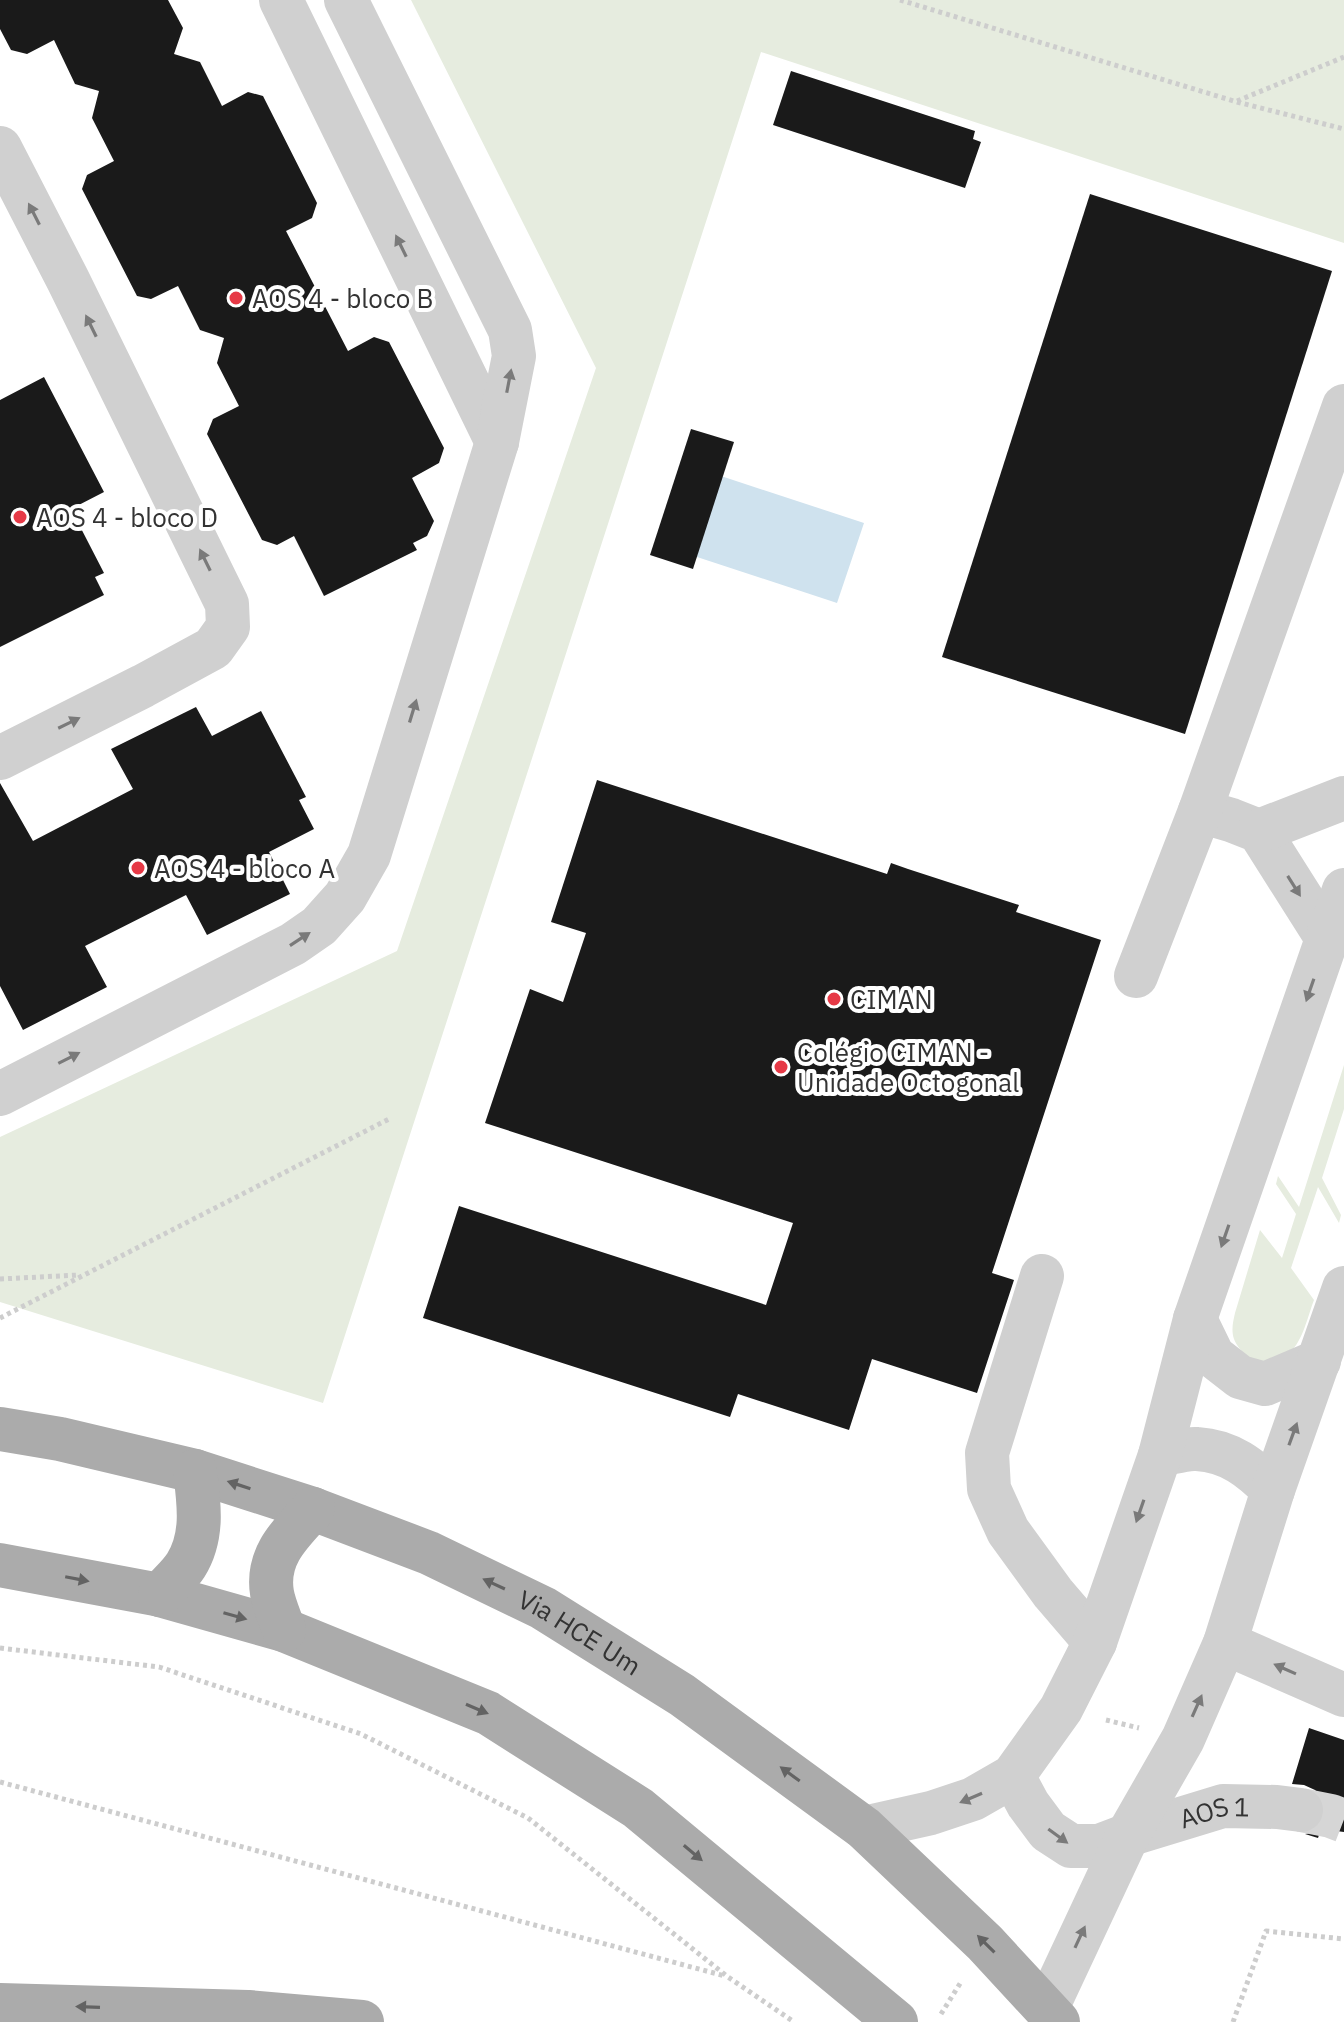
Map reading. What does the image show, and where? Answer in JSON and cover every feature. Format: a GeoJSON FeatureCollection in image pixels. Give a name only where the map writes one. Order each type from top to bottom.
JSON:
{"type":"FeatureCollection","features":[{"type":"Feature","properties":{"kind":"main road","name":"Via HCE Um"},"geometry":{"type":"LineString","coordinates":[[0,1429],[60,1439],[195,1471],[313,1509],[429,1553],[543,1608],[682,1695],[864,1828],[985,1943],[1052,2015]]}},
{"type":"Feature","properties":{"kind":"main road"},"geometry":{"type":"LineString","coordinates":[[160,1595],[186,1566],[197,1540],[200,1510],[195,1471]]}},
{"type":"Feature","properties":{"kind":"main road"},"geometry":{"type":"LineString","coordinates":[[284,1630],[272,1592],[272,1563],[283,1542],[313,1509]]}},
{"type":"Feature","properties":{"kind":"main road"},"geometry":{"type":"LineString","coordinates":[[0,1565],[160,1595],[284,1630],[488,1713],[638,1808],[896,2022]]}},
{"type":"Feature","properties":{"kind":"main road"},"geometry":{"type":"LineString","coordinates":[[0,2005],[248,2012],[362,2022]]}},
{"type":"Feature","properties":{"kind":"street"},"geometry":{"type":"LineString","coordinates":[[281,0],[497,442]]}},
{"type":"Feature","properties":{"kind":"street"},"geometry":{"type":"LineString","coordinates":[[0,1094],[293,944],[319,926],[345,897],[369,855],[497,442],[514,356],[510,330],[346,0]]}},
{"type":"Feature","properties":{"kind":"street"},"geometry":{"type":"LineString","coordinates":[[0,148],[227,604],[228,627],[213,648],[0,758]]}},
{"type":"Feature","properties":{"kind":"street"},"geometry":{"type":"LineString","coordinates":[[1136,976],[1200,811],[1344,406]]}},
{"type":"Feature","properties":{"kind":"street"},"geometry":{"type":"LineString","coordinates":[[1259,831],[1344,798]]}},
{"type":"Feature","properties":{"kind":"street"},"geometry":{"type":"LineString","coordinates":[[1200,811],[1259,831],[1328,940]]}},
{"type":"Feature","properties":{"kind":"street"},"geometry":{"type":"LineString","coordinates":[[864,1828],[931,1813],[973,1799],[1013,1776],[1061,1709],[1095,1642],[1160,1455],[1195,1319],[1344,890]]}},
{"type":"Feature","properties":{"kind":"street"},"geometry":{"type":"LineString","coordinates":[[1042,1276],[987,1453],[989,1489],[1008,1531],[1053,1593],[1095,1642]]}},
{"type":"Feature","properties":{"kind":"street"},"geometry":{"type":"LineString","coordinates":[[1195,1319],[1213,1356],[1240,1377],[1265,1384],[1335,1327]]}},
{"type":"Feature","properties":{"kind":"street"},"geometry":{"type":"LineString","coordinates":[[1052,2015],[1128,1835],[1183,1739],[1225,1643],[1273,1490],[1335,1327]]}},
{"type":"Feature","properties":{"kind":"street"},"geometry":{"type":"LineString","coordinates":[[1160,1455],[1195,1448],[1225,1454],[1252,1469],[1273,1490]]}},
{"type":"Feature","properties":{"kind":"street"},"geometry":{"type":"LineString","coordinates":[[1225,1643],[1344,1695]]}},
{"type":"Feature","properties":{"kind":"street","name":"AOS 1"},"geometry":{"type":"LineString","coordinates":[[1013,1776],[1048,1831],[1071,1846],[1099,1846],[1223,1806],[1301,1810]]}},
{"type":"Feature","properties":{"kind":"path"},"geometry":{"type":"LineString","coordinates":[[900,0],[1237,102],[1344,129]]}},
{"type":"Feature","properties":{"kind":"path"},"geometry":{"type":"LineString","coordinates":[[1237,102],[1344,57]]}},
{"type":"Feature","properties":{"kind":"path"},"geometry":{"type":"LineString","coordinates":[[0,1318],[389,1119]]}},
{"type":"Feature","properties":{"kind":"path"},"geometry":{"type":"LineString","coordinates":[[0,1279],[84,1275]]}},
{"type":"Feature","properties":{"kind":"path"},"geometry":{"type":"LineString","coordinates":[[0,1648],[159,1667],[361,1734],[528,1818],[728,1977],[794,2022]]}},
{"type":"Feature","properties":{"kind":"path"},"geometry":{"type":"LineString","coordinates":[[0,1782],[728,1977]]}},
{"type":"Feature","properties":{"kind":"path"},"geometry":{"type":"LineString","coordinates":[[1233,2022],[1266,1931],[1344,1939]]}},
{"type":"Feature","properties":{"kind":"shaded area"},"geometry":{"type":"Polygon","coordinates":[[[411,0],[1344,0],[1344,243],[761,52],[323,1403],[0,1302],[0,1137],[397,951],[596,368],[411,0]]]}},
{"type":"Feature","properties":{"kind":"shaded area"},"geometry":{"type":"Polygon","coordinates":[[[1344,1065],[1344,1109],[1322,1178],[1341,1215],[1339,1223],[1318,1187],[1291,1268],[1314,1300],[1295,1347],[1276,1362],[1262,1363],[1250,1358],[1236,1344],[1233,1332],[1235,1313],[1260,1230],[1282,1258],[1296,1214],[1276,1184],[1278,1176],[1299,1207],[1344,1065]]]}},
{"type":"Feature","properties":{"kind":"water"},"geometry":{"type":"Polygon","coordinates":[[[721,476],[864,523],[837,603],[694,556],[721,476]]]}},
{"type":"Feature","properties":{"kind":"building","name":"AOS 4 - bloco B"},"geometry":{"type":"Polygon","coordinates":[[[0,0],[168,0],[183,28],[174,54],[200,62],[222,106],[248,92],[263,96],[317,203],[312,218],[286,231],[348,351],[374,337],[389,342],[444,448],[439,463],[412,478],[434,521],[427,536],[413,543],[417,550],[324,596],[294,536],[277,545],[262,540],[207,434],[213,419],[239,406],[217,363],[224,338],[200,330],[178,286],[151,299],[137,296],[82,189],[87,175],[114,161],[92,118],[99,91],[75,84],[54,40],[27,54],[11,50],[0,29],[0,0]]]}},
{"type":"Feature","properties":{"kind":"building"},"geometry":{"type":"Polygon","coordinates":[[[791,71],[975,131],[973,139],[981,142],[965,188],[773,125],[791,71]]]}},
{"type":"Feature","properties":{"kind":"building"},"geometry":{"type":"Polygon","coordinates":[[[1090,194],[1332,271],[1185,734],[942,657],[1090,194]]]}},
{"type":"Feature","properties":{"kind":"building","name":"AOS 4 - bloco D"},"geometry":{"type":"Polygon","coordinates":[[[44,377],[104,492],[71,509],[104,573],[95,577],[104,595],[0,647],[0,400],[44,377]]]}},
{"type":"Feature","properties":{"kind":"building"},"geometry":{"type":"Polygon","coordinates":[[[691,429],[734,442],[693,569],[650,555],[691,429]]]}},
{"type":"Feature","properties":{"kind":"building","name":"AOS 4 - bloco A"},"geometry":{"type":"Polygon","coordinates":[[[196,707],[212,736],[261,711],[306,797],[299,800],[314,829],[269,852],[290,894],[207,935],[186,895],[85,946],[107,987],[23,1030],[0,986],[0,783],[33,841],[133,789],[111,749],[196,707]]]}},
{"type":"Feature","properties":{"kind":"building","name":"Colégio CIMAN - Unidade Octogonal"},"geometry":{"type":"Polygon","coordinates":[[[597,780],[887,874],[891,863],[1019,905],[1016,912],[1101,940],[992,1273],[1014,1280],[977,1393],[872,1359],[849,1430],[738,1394],[730,1417],[423,1318],[459,1206],[766,1305],[793,1223],[485,1123],[530,989],[563,1002],[586,933],[551,922],[597,780]]]}},
{"type":"Feature","properties":{"kind":"building"},"geometry":{"type":"Polygon","coordinates":[[[1309,1728],[1344,1740],[1344,1832],[1321,1829],[1318,1838],[1305,1834],[1321,1824],[1326,1812],[1324,1800],[1315,1790],[1292,1784],[1309,1728]]]}},
{"type":"Feature","properties":{"kind":"tunnel"},"geometry":{"type":"LineString","coordinates":[[1301,1810],[1344,1821]]}},
{"type":"Feature","properties":{"kind":"place","name":"AOS 4 - bloco B"},"geometry":{"type":"Point","coordinates":[236,298]}},
{"type":"Feature","properties":{"kind":"place","name":"AOS 4 - bloco D"},"geometry":{"type":"Point","coordinates":[20,517]}},
{"type":"Feature","properties":{"kind":"place","name":"AOS 4 - bloco A"},"geometry":{"type":"Point","coordinates":[138,868]}},
{"type":"Feature","properties":{"kind":"place","name":"CIMAN"},"geometry":{"type":"Point","coordinates":[834,999]}},
{"type":"Feature","properties":{"kind":"place","name":"Colégio CIMAN - Unidade Octogonal"},"geometry":{"type":"Point","coordinates":[781,1067]}}]}
